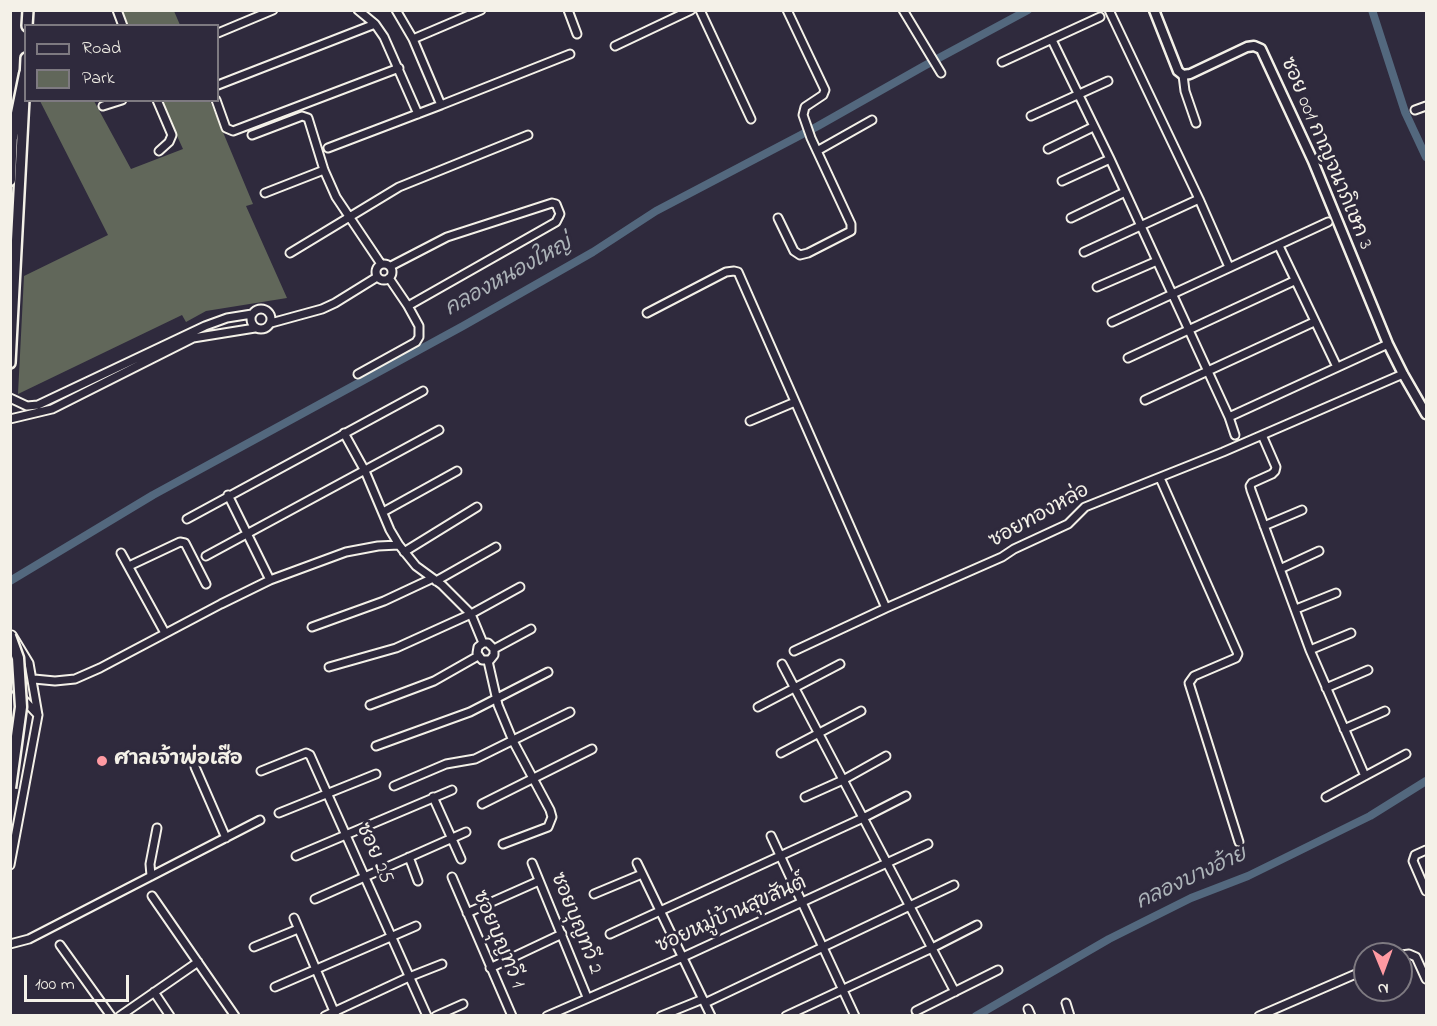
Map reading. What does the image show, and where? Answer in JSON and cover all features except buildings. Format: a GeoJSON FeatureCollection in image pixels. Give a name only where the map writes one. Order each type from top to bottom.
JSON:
{"type":"FeatureCollection","features":[{"type":"Feature","properties":{"kind":"main road"},"geometry":{"type":"LineString","coordinates":[[12,138],[24,79]]}},
{"type":"Feature","properties":{"kind":"main road"},"geometry":{"type":"LineString","coordinates":[[10,363],[24,93]]}},
{"type":"Feature","properties":{"kind":"main road"},"geometry":{"type":"LineString","coordinates":[[10,123],[11,180]]}},
{"type":"Feature","properties":{"kind":"main road"},"geometry":{"type":"LineString","coordinates":[[10,635],[18,658],[21,707],[10,788]]}},
{"type":"Feature","properties":{"kind":"street"},"geometry":{"type":"LineString","coordinates":[[219,33],[273,10]]}},
{"type":"Feature","properties":{"kind":"street"},"geometry":{"type":"LineString","coordinates":[[358,10],[375,24],[384,37],[418,114]]}},
{"type":"Feature","properties":{"kind":"street"},"geometry":{"type":"LineString","coordinates":[[396,10],[413,39],[441,105]]}},
{"type":"Feature","properties":{"kind":"street"},"geometry":{"type":"LineString","coordinates":[[413,39],[481,10]]}},
{"type":"Feature","properties":{"kind":"street"},"geometry":{"type":"LineString","coordinates":[[568,10],[577,34]]}},
{"type":"Feature","properties":{"kind":"street"},"geometry":{"type":"LineString","coordinates":[[615,46],[691,10]]}},
{"type":"Feature","properties":{"kind":"street"},"geometry":{"type":"LineString","coordinates":[[700,10],[751,119]]}},
{"type":"Feature","properties":{"kind":"street"},"geometry":{"type":"LineString","coordinates":[[778,218],[794,251],[800,255],[851,232],[850,224],[811,138],[803,109],[824,95],[825,90],[787,10]]}},
{"type":"Feature","properties":{"kind":"street"},"geometry":{"type":"LineString","coordinates":[[903,10],[939,70]]}},
{"type":"Feature","properties":{"kind":"street"},"geometry":{"type":"LineString","coordinates":[[1109,10],[1229,267]]}},
{"type":"Feature","properties":{"kind":"street"},"geometry":{"type":"LineString","coordinates":[[1154,10],[1178,71],[1183,75],[1185,91],[1196,123]]}},
{"type":"Feature","properties":{"kind":"street"},"geometry":{"type":"LineString","coordinates":[[1002,62],[1100,16]]}},
{"type":"Feature","properties":{"kind":"street"},"geometry":{"type":"LineString","coordinates":[[219,85],[375,24]]}},
{"type":"Feature","properties":{"kind":"street"},"geometry":{"type":"LineString","coordinates":[[1052,40],[1110,159],[1229,417],[1235,435]]}},
{"type":"Feature","properties":{"kind":"street","name":"ซอย 001 กาญจนาภิเษก 3"},"geometry":{"type":"LineString","coordinates":[[1183,75],[1190,74],[1247,46],[1261,49],[1313,161],[1388,344],[1402,374],[1426,414]]}},
{"type":"Feature","properties":{"kind":"street"},"geometry":{"type":"LineString","coordinates":[[328,148],[570,54]]}},
{"type":"Feature","properties":{"kind":"street"},"geometry":{"type":"LineString","coordinates":[[217,102],[226,128],[233,132],[399,68]]}},
{"type":"Feature","properties":{"kind":"street"},"geometry":{"type":"LineString","coordinates":[[1031,116],[1108,81]]}},
{"type":"Feature","properties":{"kind":"street"},"geometry":{"type":"LineString","coordinates":[[103,106],[116,102]]}},
{"type":"Feature","properties":{"kind":"street"},"geometry":{"type":"LineString","coordinates":[[158,102],[172,135],[169,142],[159,151]]}},
{"type":"Feature","properties":{"kind":"street"},"geometry":{"type":"LineString","coordinates":[[1415,110],[1426,106]]}},
{"type":"Feature","properties":{"kind":"street"},"geometry":{"type":"LineString","coordinates":[[252,135],[306,116],[324,170],[348,218],[381,264]]}},
{"type":"Feature","properties":{"kind":"street"},"geometry":{"type":"LineString","coordinates":[[817,151],[872,120]]}},
{"type":"Feature","properties":{"kind":"street"},"geometry":{"type":"LineString","coordinates":[[1048,149],[1094,127]]}},
{"type":"Feature","properties":{"kind":"street"},"geometry":{"type":"LineString","coordinates":[[290,253],[399,186],[528,135]]}},
{"type":"Feature","properties":{"kind":"street"},"geometry":{"type":"LineString","coordinates":[[1062,181],[1110,159]]}},
{"type":"Feature","properties":{"kind":"street"},"geometry":{"type":"LineString","coordinates":[[265,193],[324,170]]}},
{"type":"Feature","properties":{"kind":"street"},"geometry":{"type":"LineString","coordinates":[[1071,218],[1125,192]]}},
{"type":"Feature","properties":{"kind":"street"},"geometry":{"type":"LineString","coordinates":[[1084,252],[1199,199]]}},
{"type":"Feature","properties":{"kind":"street"},"geometry":{"type":"LineString","coordinates":[[391,267],[447,237],[552,203],[556,204],[560,214],[556,222],[408,306]]}},
{"type":"Feature","properties":{"kind":"street"},"geometry":{"type":"LineString","coordinates":[[1112,322],[1328,222]]}},
{"type":"Feature","properties":{"kind":"street"},"geometry":{"type":"LineString","coordinates":[[1279,246],[1337,367]]}},
{"type":"Feature","properties":{"kind":"street"},"geometry":{"type":"LineString","coordinates":[[1097,287],[1157,261]]}},
{"type":"Feature","properties":{"kind":"street"},"geometry":{"type":"LineString","coordinates":[[377,277],[382,280],[389,278],[392,274],[391,267],[386,263],[381,264]]}},
{"type":"Feature","properties":{"kind":"street"},"geometry":{"type":"LineString","coordinates":[[377,277],[376,271],[381,264]]}},
{"type":"Feature","properties":{"kind":"street"},"geometry":{"type":"LineString","coordinates":[[647,313],[726,272],[738,272],[885,608]]}},
{"type":"Feature","properties":{"kind":"street"},"geometry":{"type":"LineString","coordinates":[[190,336],[255,328],[264,329],[271,323],[322,309],[377,277]]}},
{"type":"Feature","properties":{"kind":"street"},"geometry":{"type":"LineString","coordinates":[[358,374],[416,342],[419,337],[419,326],[389,278]]}},
{"type":"Feature","properties":{"kind":"street"},"geometry":{"type":"LineString","coordinates":[[1128,358],[1294,281]]}},
{"type":"Feature","properties":{"kind":"street"},"geometry":{"type":"LineString","coordinates":[[10,419],[52,409],[95,382],[227,318],[252,314],[258,310],[267,311],[271,323]]}},
{"type":"Feature","properties":{"kind":"street"},"geometry":{"type":"LineString","coordinates":[[252,314],[251,320],[255,328]]}},
{"type":"Feature","properties":{"kind":"street"},"geometry":{"type":"LineString","coordinates":[[1145,400],[1314,322]]}},
{"type":"Feature","properties":{"kind":"street"},"geometry":{"type":"LineString","coordinates":[[1229,417],[1388,344]]}},
{"type":"Feature","properties":{"kind":"street","name":"ซอยทองหล่อ"},"geometry":{"type":"LineString","coordinates":[[794,651],[1002,557],[1068,524],[1085,507],[1160,478],[1402,374]]}},
{"type":"Feature","properties":{"kind":"street"},"geometry":{"type":"LineString","coordinates":[[10,398],[27,406],[38,405],[64,391],[95,382]]}},
{"type":"Feature","properties":{"kind":"street"},"geometry":{"type":"LineString","coordinates":[[187,519],[423,391]]}},
{"type":"Feature","properties":{"kind":"street"},"geometry":{"type":"LineString","coordinates":[[750,421],[795,402]]}},
{"type":"Feature","properties":{"kind":"street"},"geometry":{"type":"LineString","coordinates":[[206,556],[439,430]]}},
{"type":"Feature","properties":{"kind":"street"},"geometry":{"type":"LineString","coordinates":[[344,433],[365,471],[399,545],[416,566],[471,614],[483,643]]}},
{"type":"Feature","properties":{"kind":"street"},"geometry":{"type":"LineString","coordinates":[[1262,435],[1276,467],[1275,471],[1250,486],[1310,650],[1365,776]]}},
{"type":"Feature","properties":{"kind":"street"},"geometry":{"type":"LineString","coordinates":[[383,512],[457,471]]}},
{"type":"Feature","properties":{"kind":"street"},"geometry":{"type":"LineString","coordinates":[[1160,478],[1238,654],[1236,658],[1194,676],[1189,682],[1239,842]]}},
{"type":"Feature","properties":{"kind":"street"},"geometry":{"type":"LineString","coordinates":[[228,495],[270,580]]}},
{"type":"Feature","properties":{"kind":"street"},"geometry":{"type":"LineString","coordinates":[[404,552],[477,507]]}},
{"type":"Feature","properties":{"kind":"street"},"geometry":{"type":"LineString","coordinates":[[1264,526],[1302,510]]}},
{"type":"Feature","properties":{"kind":"street"},"geometry":{"type":"LineString","coordinates":[[129,566],[180,542],[185,543],[206,584]]}},
{"type":"Feature","properties":{"kind":"street"},"geometry":{"type":"LineString","coordinates":[[34,679],[55,681],[75,679],[270,580],[346,552],[399,545]]}},
{"type":"Feature","properties":{"kind":"street"},"geometry":{"type":"LineString","coordinates":[[312,627],[434,580],[496,548]]}},
{"type":"Feature","properties":{"kind":"street"},"geometry":{"type":"LineString","coordinates":[[1280,569],[1319,551]]}},
{"type":"Feature","properties":{"kind":"street"},"geometry":{"type":"LineString","coordinates":[[121,553],[165,633]]}},
{"type":"Feature","properties":{"kind":"street"},"geometry":{"type":"LineString","coordinates":[[329,667],[396,648],[471,614],[520,587]]}},
{"type":"Feature","properties":{"kind":"street"},"geometry":{"type":"LineString","coordinates":[[1296,609],[1336,593]]}},
{"type":"Feature","properties":{"kind":"street"},"geometry":{"type":"LineString","coordinates":[[494,649],[531,629]]}},
{"type":"Feature","properties":{"kind":"street"},"geometry":{"type":"LineString","coordinates":[[1310,650],[1351,633]]}},
{"type":"Feature","properties":{"kind":"street"},"geometry":{"type":"LineString","coordinates":[[10,635],[17,641],[29,663],[34,679],[38,715],[10,865]]}},
{"type":"Feature","properties":{"kind":"street"},"geometry":{"type":"LineString","coordinates":[[483,643],[489,643],[494,649],[493,658],[488,661],[478,656],[478,647],[483,643]]}},
{"type":"Feature","properties":{"kind":"street"},"geometry":{"type":"LineString","coordinates":[[370,705],[434,681],[478,656]]}},
{"type":"Feature","properties":{"kind":"street"},"geometry":{"type":"LineString","coordinates":[[488,661],[496,699],[513,741],[550,810],[550,825],[503,844]]}},
{"type":"Feature","properties":{"kind":"street"},"geometry":{"type":"LineString","coordinates":[[782,664],[955,992]]}},
{"type":"Feature","properties":{"kind":"street"},"geometry":{"type":"LineString","coordinates":[[758,707],[840,664]]}},
{"type":"Feature","properties":{"kind":"street"},"geometry":{"type":"LineString","coordinates":[[1326,688],[1368,670]]}},
{"type":"Feature","properties":{"kind":"street"},"geometry":{"type":"LineString","coordinates":[[376,746],[470,712],[549,672]]}},
{"type":"Feature","properties":{"kind":"street"},"geometry":{"type":"LineString","coordinates":[[10,681],[38,715]]}},
{"type":"Feature","properties":{"kind":"street"},"geometry":{"type":"LineString","coordinates":[[782,753],[861,711]]}},
{"type":"Feature","properties":{"kind":"street"},"geometry":{"type":"LineString","coordinates":[[1344,729],[1385,711]]}},
{"type":"Feature","properties":{"kind":"street"},"geometry":{"type":"LineString","coordinates":[[394,786],[446,764],[475,759],[570,712]]}},
{"type":"Feature","properties":{"kind":"street"},"geometry":{"type":"LineString","coordinates":[[482,804],[592,749]]}},
{"type":"Feature","properties":{"kind":"street","name":"ซอย 25"},"geometry":{"type":"LineString","coordinates":[[261,771],[307,753],[328,794],[427,1016]]}},
{"type":"Feature","properties":{"kind":"street"},"geometry":{"type":"LineString","coordinates":[[1326,797],[1406,754]]}},
{"type":"Feature","properties":{"kind":"street"},"geometry":{"type":"LineString","coordinates":[[805,797],[843,780],[886,756]]}},
{"type":"Feature","properties":{"kind":"street"},"geometry":{"type":"LineString","coordinates":[[195,767],[226,837]]}},
{"type":"Feature","properties":{"kind":"street"},"geometry":{"type":"LineString","coordinates":[[279,813],[376,774]]}},
{"type":"Feature","properties":{"kind":"street"},"geometry":{"type":"LineString","coordinates":[[296,855],[452,790]]}},
{"type":"Feature","properties":{"kind":"street"},"geometry":{"type":"LineString","coordinates":[[610,934],[906,796]]}},
{"type":"Feature","properties":{"kind":"street"},"geometry":{"type":"LineString","coordinates":[[433,797],[460,859]]}},
{"type":"Feature","properties":{"kind":"street"},"geometry":{"type":"LineString","coordinates":[[10,944],[29,939],[260,820]]}},
{"type":"Feature","properties":{"kind":"street"},"geometry":{"type":"LineString","coordinates":[[151,876],[150,864],[157,828]]}},
{"type":"Feature","properties":{"kind":"street"},"geometry":{"type":"LineString","coordinates":[[315,899],[466,832]]}},
{"type":"Feature","properties":{"kind":"street"},"geometry":{"type":"LineString","coordinates":[[771,836],[855,1016]]}},
{"type":"Feature","properties":{"kind":"street","name":"ซอยหมู่บ้านสุขสันต์"},"geometry":{"type":"LineString","coordinates":[[547,1016],[683,957],[928,844]]}},
{"type":"Feature","properties":{"kind":"street"},"geometry":{"type":"LineString","coordinates":[[1426,850],[1415,855],[1413,861],[1426,891]]}},
{"type":"Feature","properties":{"kind":"street"},"geometry":{"type":"LineString","coordinates":[[409,857],[418,881]]}},
{"type":"Feature","properties":{"kind":"street","name":"ซอยบุญทวี 2"},"geometry":{"type":"LineString","coordinates":[[532,863],[587,997]]}},
{"type":"Feature","properties":{"kind":"street"},"geometry":{"type":"LineString","coordinates":[[637,863],[711,1016]]}},
{"type":"Feature","properties":{"kind":"street"},"geometry":{"type":"LineString","coordinates":[[594,894],[642,874]]}},
{"type":"Feature","properties":{"kind":"street","name":"ซอยบุญทวี 1"},"geometry":{"type":"LineString","coordinates":[[452,877],[512,1016]]}},
{"type":"Feature","properties":{"kind":"street"},"geometry":{"type":"LineString","coordinates":[[467,913],[539,880]]}},
{"type":"Feature","properties":{"kind":"street"},"geometry":{"type":"LineString","coordinates":[[661,1016],[704,1001],[824,948],[954,885]]}},
{"type":"Feature","properties":{"kind":"street"},"geometry":{"type":"LineString","coordinates":[[152,896],[235,1016]]}},
{"type":"Feature","properties":{"kind":"street"},"geometry":{"type":"LineString","coordinates":[[294,918],[335,1014]]}},
{"type":"Feature","properties":{"kind":"street"},"geometry":{"type":"LineString","coordinates":[[786,1016],[977,925]]}},
{"type":"Feature","properties":{"kind":"street"},"geometry":{"type":"LineString","coordinates":[[275,987],[416,926]]}},
{"type":"Feature","properties":{"kind":"street"},"geometry":{"type":"LineString","coordinates":[[254,947],[298,929]]}},
{"type":"Feature","properties":{"kind":"street"},"geometry":{"type":"LineString","coordinates":[[490,968],[562,934]]}},
{"type":"Feature","properties":{"kind":"street"},"geometry":{"type":"LineString","coordinates":[[60,945],[111,1016]]}},
{"type":"Feature","properties":{"kind":"street"},"geometry":{"type":"LineString","coordinates":[[1413,956],[1416,957],[1426,979]]}},
{"type":"Feature","properties":{"kind":"street"},"geometry":{"type":"LineString","coordinates":[[120,1016],[198,962]]}},
{"type":"Feature","properties":{"kind":"street"},"geometry":{"type":"LineString","coordinates":[[325,1016],[335,1014],[409,977],[442,964]]}},
{"type":"Feature","properties":{"kind":"street"},"geometry":{"type":"LineString","coordinates":[[916,1011],[998,970]]}},
{"type":"Feature","properties":{"kind":"street"},"geometry":{"type":"LineString","coordinates":[[1259,1016],[1353,975]]}},
{"type":"Feature","properties":{"kind":"street"},"geometry":{"type":"LineString","coordinates":[[154,992],[170,1016]]}},
{"type":"Feature","properties":{"kind":"street"},"geometry":{"type":"LineString","coordinates":[[1066,1003],[1070,1016]]}},
{"type":"Feature","properties":{"kind":"street"},"geometry":{"type":"LineString","coordinates":[[436,1016],[463,1004]]}},
{"type":"Feature","properties":{"kind":"green space"},"geometry":{"type":"Polygon","coordinates":[[[120,11],[174,11],[180,24],[126,24],[120,11]]]}},
{"type":"Feature","properties":{"kind":"green space"},"geometry":{"type":"Polygon","coordinates":[[[41,102],[95,102],[131,169],[183,149],[161,102],[210,102],[253,204],[246,206],[287,298],[206,311],[186,322],[182,315],[18,394],[24,276],[108,235],[41,102]]]}},
{"type":"Feature","properties":{"kind":"waterway","name":"คลองหนองใหญ่"},"geometry":{"type":"LineString","coordinates":[[10,581],[153,495],[463,326],[593,252],[656,211],[818,126],[1028,10]]}},
{"type":"Feature","properties":{"kind":"waterway","name":"คลองหนองใหญ่"},"geometry":{"type":"LineString","coordinates":[[1372,10],[1405,112],[1426,157]]}},
{"type":"Feature","properties":{"kind":"waterway","name":"คลองบางอ้าย"},"geometry":{"type":"LineString","coordinates":[[976,1016],[1109,939],[1191,898],[1248,876],[1370,816],[1426,781]]}},
{"type":"Feature","properties":{"kind":"place","name":"ศาลเจ้าพ่อเสือ"},"geometry":{"type":"Point","coordinates":[102,761]}}]}
